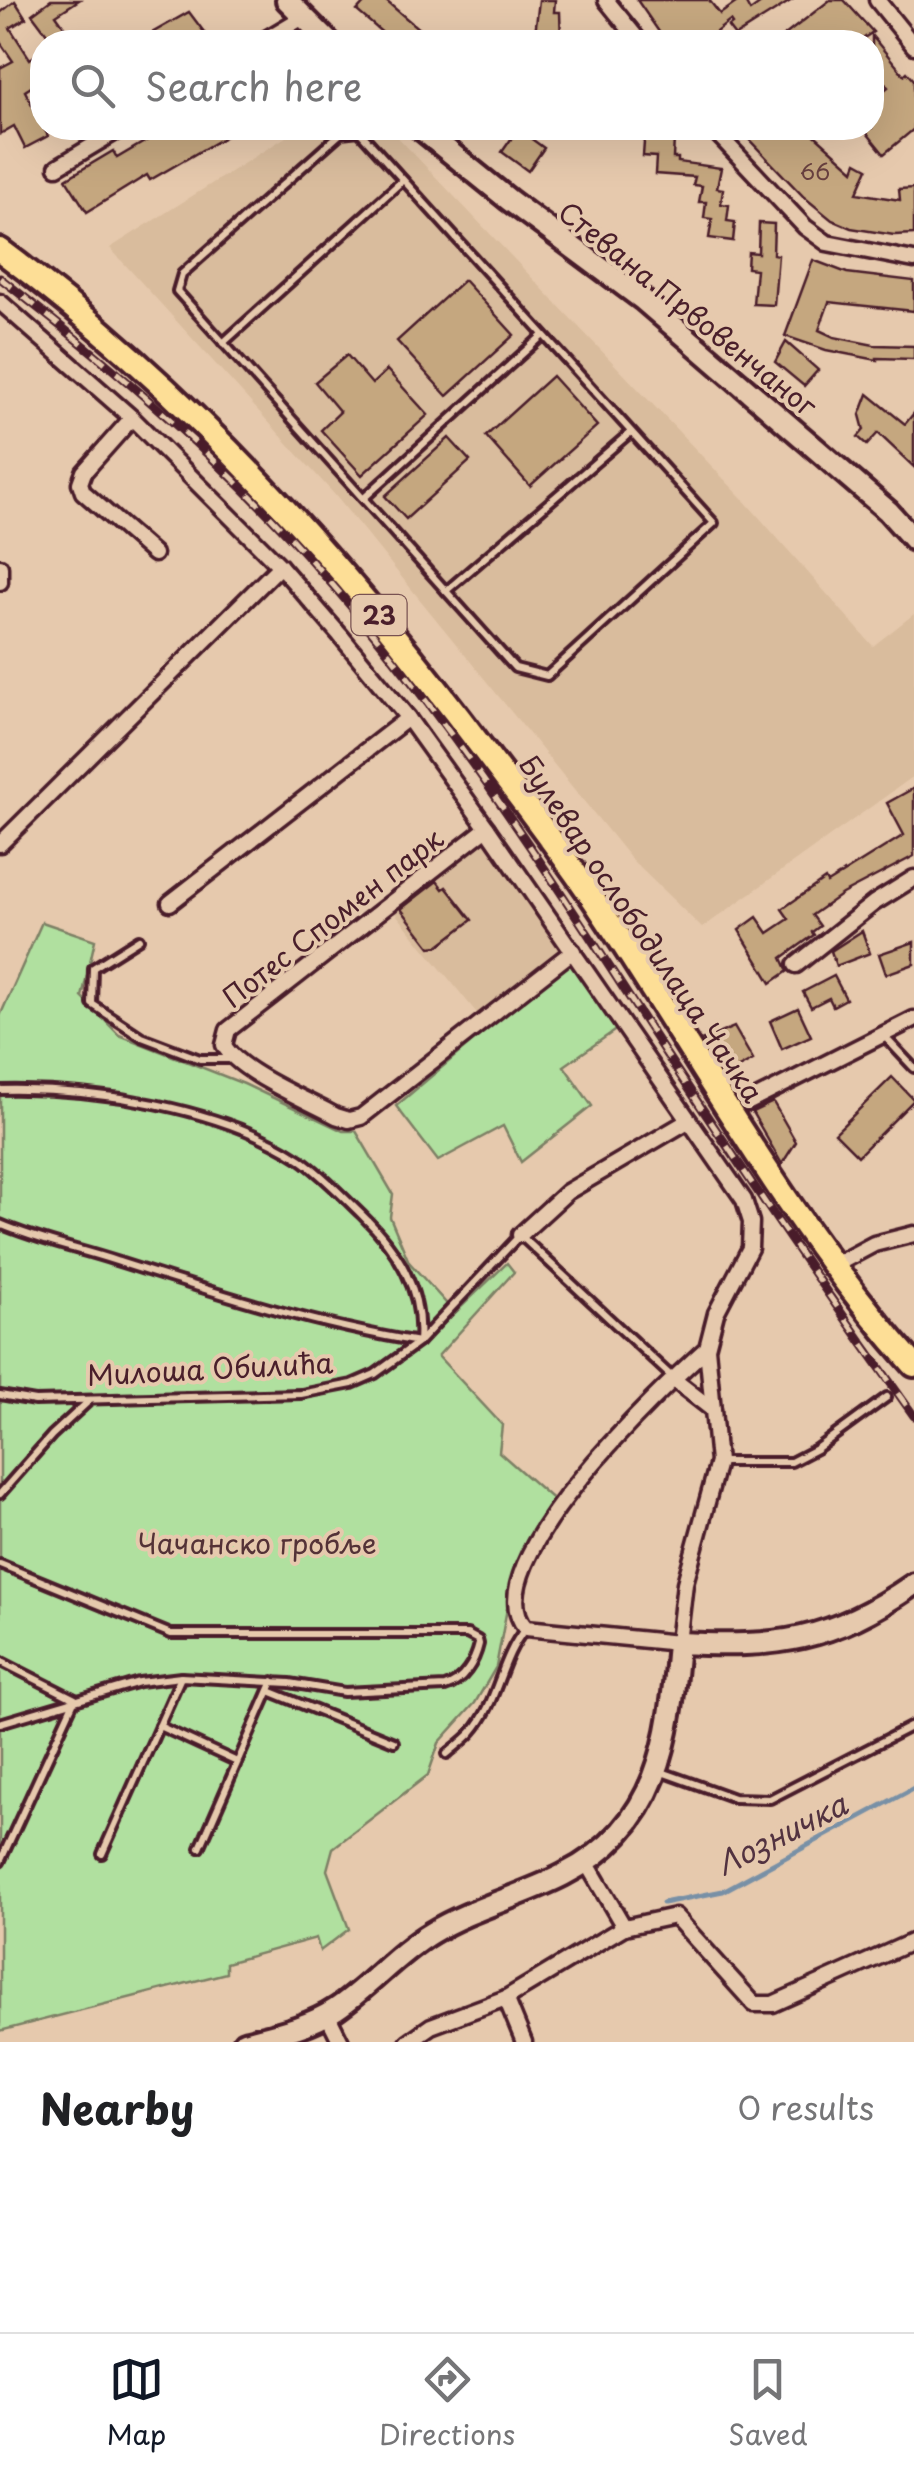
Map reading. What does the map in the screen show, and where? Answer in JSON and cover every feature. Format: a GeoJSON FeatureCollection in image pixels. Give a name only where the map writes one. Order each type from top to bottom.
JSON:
{"type":"FeatureCollection","features":[{"type":"Feature","properties":{"kind":"main road","name":"Булевар ослободилаца Чачка"},"geometry":{"type":"LineString","coordinates":[[0,250],[122,350],[228,447],[389,627],[573,869],[833,1266],[914,1365]]}},
{"type":"Feature","properties":{"kind":"street"},"geometry":{"type":"LineString","coordinates":[[287,0],[316,30]]}},
{"type":"Feature","properties":{"kind":"street"},"geometry":{"type":"LineString","coordinates":[[606,0],[630,30]]}},
{"type":"Feature","properties":{"kind":"street"},"geometry":{"type":"LineString","coordinates":[[878,0],[914,46]]}},
{"type":"Feature","properties":{"kind":"street"},"geometry":{"type":"LineString","coordinates":[[281,30],[303,17]]}},
{"type":"Feature","properties":{"kind":"street"},"geometry":{"type":"LineString","coordinates":[[57,167],[102,140]]}},
{"type":"Feature","properties":{"kind":"street","name":"Стевана Првовенчаног"},"geometry":{"type":"LineString","coordinates":[[435,140],[642,299],[888,511],[914,540]]}},
{"type":"Feature","properties":{"kind":"street"},"geometry":{"type":"LineString","coordinates":[[723,140],[804,227],[827,244],[914,260]]}},
{"type":"Feature","properties":{"kind":"street","name":"Потес Спомен парк"},"geometry":{"type":"LineString","coordinates":[[0,302],[132,418],[280,566],[408,718],[573,950],[688,1121]]}},
{"type":"Feature","properties":{"kind":"street"},"geometry":{"type":"LineString","coordinates":[[132,418],[84,472],[80,483],[83,492],[154,554]]}},
{"type":"Feature","properties":{"kind":"street"},"geometry":{"type":"LineString","coordinates":[[0,844],[280,566]]}},
{"type":"Feature","properties":{"kind":"street"},"geometry":{"type":"LineString","coordinates":[[0,567],[0,582]]}},
{"type":"Feature","properties":{"kind":"street"},"geometry":{"type":"LineString","coordinates":[[170,902],[408,718]]}},
{"type":"Feature","properties":{"kind":"street","name":"Потес Спомен парк"},"geometry":{"type":"LineString","coordinates":[[234,1058],[224,1045],[228,1030],[487,828]]}},
{"type":"Feature","properties":{"kind":"street"},"geometry":{"type":"LineString","coordinates":[[796,964],[874,903],[914,878]]}},
{"type":"Feature","properties":{"kind":"street"},"geometry":{"type":"LineString","coordinates":[[234,1058],[336,1116],[350,1120],[361,1117],[573,950]]}},
{"type":"Feature","properties":{"kind":"street"},"geometry":{"type":"LineString","coordinates":[[747,1103],[914,1019]]}},
{"type":"Feature","properties":{"kind":"street"},"geometry":{"type":"LineString","coordinates":[[244,2042],[327,2014],[430,1933],[586,1862],[623,1826],[658,1771],[671,1718],[686,1582],[718,1462],[707,1348],[716,1313],[748,1255],[751,1222],[738,1189],[688,1121]]}},
{"type":"Feature","properties":{"kind":"street","name":"Милоша Обилића"},"geometry":{"type":"LineString","coordinates":[[520,1235],[568,1192],[688,1121]]}},
{"type":"Feature","properties":{"kind":"street"},"geometry":{"type":"LineString","coordinates":[[833,1266],[874,1244],[914,1234]]}},
{"type":"Feature","properties":{"kind":"street"},"geometry":{"type":"LineString","coordinates":[[707,1348],[584,1476],[537,1537],[522,1566],[514,1600],[517,1617],[526,1628],[678,1643],[760,1645],[800,1640],[864,1616],[914,1584]]}},
{"type":"Feature","properties":{"kind":"street"},"geometry":{"type":"LineString","coordinates":[[674,1379],[714,1411]]}},
{"type":"Feature","properties":{"kind":"street"},"geometry":{"type":"LineString","coordinates":[[586,1862],[624,1927]]}},
{"type":"Feature","properties":{"kind":"street"},"geometry":{"type":"LineString","coordinates":[[408,2042],[431,2026],[506,1998],[624,1927],[675,1916],[760,2006],[773,2004],[914,1941]]}},
{"type":"Feature","properties":{"kind":"street"},"geometry":{"type":"LineString","coordinates":[[506,1998],[524,2042]]}},
{"type":"Feature","properties":{"kind":"street"},"geometry":{"type":"LineString","coordinates":[[327,2014],[341,2042]]}},
{"type":"Feature","properties":{"kind":"lane"},"geometry":{"type":"LineString","coordinates":[[334,140],[182,274],[176,291],[515,668],[547,676],[714,523],[368,140]]}},
{"type":"Feature","properties":{"kind":"lane"},"geometry":{"type":"LineString","coordinates":[[223,343],[403,180]]}},
{"type":"Feature","properties":{"kind":"lane"},"geometry":{"type":"LineString","coordinates":[[364,498],[543,334]]}},
{"type":"Feature","properties":{"kind":"lane"},"geometry":{"type":"LineString","coordinates":[[446,590],[631,432]]}},
{"type":"Feature","properties":{"kind":"lane"},"geometry":{"type":"LineString","coordinates":[[138,938],[92,968],[92,1004],[142,1037],[200,1059],[234,1058]]}},
{"type":"Feature","properties":{"kind":"lane"},"geometry":{"type":"LineString","coordinates":[[881,1033],[914,1068]]}},
{"type":"Feature","properties":{"kind":"lane"},"geometry":{"type":"LineString","coordinates":[[0,1090],[39,1090],[176,1108],[239,1128],[297,1157],[316,1170],[397,1253],[420,1310],[419,1342],[314,1320],[46,1243],[0,1224]]}},
{"type":"Feature","properties":{"kind":"lane"},"geometry":{"type":"LineString","coordinates":[[520,1235],[674,1379]]}},
{"type":"Feature","properties":{"kind":"lane","name":"Милоша Обилића"},"geometry":{"type":"LineString","coordinates":[[0,1395],[35,1400],[91,1400],[327,1391],[375,1374],[419,1342],[520,1235]]}},
{"type":"Feature","properties":{"kind":"lane"},"geometry":{"type":"LineString","coordinates":[[718,1462],[790,1462],[816,1449],[887,1397]]}},
{"type":"Feature","properties":{"kind":"lane"},"geometry":{"type":"LineString","coordinates":[[0,1494],[52,1435],[91,1400]]}},
{"type":"Feature","properties":{"kind":"lane"},"geometry":{"type":"LineString","coordinates":[[0,1564],[171,1634],[467,1634],[479,1644],[464,1675],[445,1687],[344,1692],[273,1681],[181,1677],[139,1682],[0,1723]]}},
{"type":"Feature","properties":{"kind":"lane"},"geometry":{"type":"LineString","coordinates":[[448,1754],[472,1732],[485,1713],[515,1642],[526,1628]]}},
{"type":"Feature","properties":{"kind":"lane"},"geometry":{"type":"LineString","coordinates":[[0,1661],[74,1699]]}},
{"type":"Feature","properties":{"kind":"lane"},"geometry":{"type":"LineString","coordinates":[[102,1854],[181,1677]]}},
{"type":"Feature","properties":{"kind":"lane"},"geometry":{"type":"LineString","coordinates":[[200,1848],[273,1681]]}},
{"type":"Feature","properties":{"kind":"lane"},"geometry":{"type":"LineString","coordinates":[[269,1691],[394,1742]]}},
{"type":"Feature","properties":{"kind":"lane"},"geometry":{"type":"LineString","coordinates":[[0,1862],[74,1699]]}},
{"type":"Feature","properties":{"kind":"lane"},"geometry":{"type":"LineString","coordinates":[[658,1771],[734,1798],[770,1799],[914,1725]]}},
{"type":"Feature","properties":{"kind":"lane"},"geometry":{"type":"LineString","coordinates":[[160,1726],[238,1762]]}},
{"type":"Feature","properties":{"kind":"shaded area"},"geometry":{"type":"Polygon","coordinates":[[[281,140],[400,140],[742,498],[873,646],[914,614],[914,776],[702,928],[631,859],[334,494],[110,248],[281,140]]]}},
{"type":"Feature","properties":{"kind":"shaded area"},"geometry":{"type":"Polygon","coordinates":[[[487,843],[564,949],[480,1017],[392,909],[474,844],[487,843]]]}},
{"type":"Feature","properties":{"kind":"green space","name":"Чачанско гробље"},"geometry":{"type":"Polygon","coordinates":[[[42,922],[95,940],[82,997],[119,1035],[244,1084],[343,1131],[356,1131],[393,1194],[390,1217],[409,1262],[455,1313],[507,1263],[514,1272],[438,1356],[502,1425],[499,1452],[557,1503],[532,1536],[519,1563],[496,1667],[475,1703],[439,1743],[428,1775],[333,1848],[327,1870],[349,1929],[320,1951],[316,1938],[226,1963],[226,1973],[0,2031],[0,1016],[42,922]]]}},
{"type":"Feature","properties":{"kind":"green space"},"geometry":{"type":"Polygon","coordinates":[[[568,961],[617,1029],[564,1066],[592,1106],[521,1162],[503,1126],[438,1161],[396,1106],[568,961]]]}},
{"type":"Feature","properties":{"kind":"building"},"geometry":{"type":"Polygon","coordinates":[[[51,0],[79,0],[56,15],[67,30],[44,30],[32,14],[51,0]]]}},
{"type":"Feature","properties":{"kind":"building"},"geometry":{"type":"Polygon","coordinates":[[[367,0],[385,0],[420,30],[379,30],[357,11],[367,0]]]}},
{"type":"Feature","properties":{"kind":"building"},"geometry":{"type":"Polygon","coordinates":[[[539,0],[555,0],[554,12],[560,12],[561,30],[535,30],[539,0]]]}},
{"type":"Feature","properties":{"kind":"building"},"geometry":{"type":"Polygon","coordinates":[[[637,0],[709,0],[720,14],[740,0],[750,11],[761,3],[759,0],[792,0],[744,30],[730,30],[730,21],[718,30],[658,30],[637,0]]]}},
{"type":"Feature","properties":{"kind":"building"},"geometry":{"type":"Polygon","coordinates":[[[830,0],[844,0],[871,30],[791,30],[830,0]]]}},
{"type":"Feature","properties":{"kind":"building"},"geometry":{"type":"Polygon","coordinates":[[[15,1],[26,18],[10,28],[30,59],[30,88],[25,91],[30,101],[30,140],[40,140],[25,148],[14,126],[0,134],[0,68],[13,61],[0,42],[0,13],[15,1]]]}},
{"type":"Feature","properties":{"kind":"building"},"geometry":{"type":"Polygon","coordinates":[[[189,12],[202,30],[157,30],[189,12]]]}},
{"type":"Feature","properties":{"kind":"building"},"geometry":{"type":"Polygon","coordinates":[[[884,51],[904,75],[907,72],[914,80],[914,129],[884,154],[873,140],[884,140],[884,90],[888,87],[884,82],[884,51]]]}},
{"type":"Feature","properties":{"kind":"building"},"geometry":{"type":"Polygon","coordinates":[[[148,140],[219,140],[150,180],[147,175],[87,212],[66,179],[113,151],[117,158],[148,140]]]}},
{"type":"Feature","properties":{"kind":"building"},"geometry":{"type":"Polygon","coordinates":[[[510,140],[533,140],[544,148],[528,171],[502,152],[510,140]]]}},
{"type":"Feature","properties":{"kind":"building"},"geometry":{"type":"Polygon","coordinates":[[[644,140],[674,140],[673,158],[678,158],[678,162],[721,168],[717,188],[723,189],[721,204],[729,205],[727,221],[735,222],[733,241],[709,238],[712,219],[704,218],[706,202],[699,202],[702,186],[693,185],[695,177],[655,174],[656,157],[643,156],[644,140]]]}},
{"type":"Feature","properties":{"kind":"building"},"geometry":{"type":"Polygon","coordinates":[[[749,140],[820,140],[854,170],[857,162],[868,168],[857,193],[900,200],[899,189],[914,188],[914,234],[851,228],[832,220],[749,140]]]}},
{"type":"Feature","properties":{"kind":"building"},"geometry":{"type":"Polygon","coordinates":[[[759,223],[774,224],[773,254],[778,255],[774,305],[753,304],[756,269],[747,268],[748,252],[758,253],[759,223]]]}},
{"type":"Feature","properties":{"kind":"building"},"geometry":{"type":"Polygon","coordinates":[[[813,260],[847,273],[914,281],[914,311],[829,302],[819,330],[874,345],[914,346],[914,359],[877,360],[826,350],[785,336],[813,260]]]}},
{"type":"Feature","properties":{"kind":"building"},"geometry":{"type":"Polygon","coordinates":[[[464,280],[514,335],[447,396],[397,341],[464,280]]]}},
{"type":"Feature","properties":{"kind":"building"},"geometry":{"type":"Polygon","coordinates":[[[786,342],[818,370],[804,386],[775,362],[786,342]]]}},
{"type":"Feature","properties":{"kind":"building"},"geometry":{"type":"Polygon","coordinates":[[[347,355],[372,384],[387,370],[428,415],[362,475],[321,430],[340,412],[315,382],[347,355]]]}},
{"type":"Feature","properties":{"kind":"building"},"geometry":{"type":"Polygon","coordinates":[[[552,376],[597,426],[530,486],[486,436],[552,376]]]}},
{"type":"Feature","properties":{"kind":"building"},"geometry":{"type":"Polygon","coordinates":[[[868,394],[905,424],[914,413],[914,467],[878,433],[867,445],[858,437],[864,430],[860,415],[868,394]]]}},
{"type":"Feature","properties":{"kind":"building"},"geometry":{"type":"Polygon","coordinates":[[[449,438],[470,461],[406,519],[385,496],[449,438]]]}},
{"type":"Feature","properties":{"kind":"building"},"geometry":{"type":"Polygon","coordinates":[[[914,788],[914,856],[842,894],[812,915],[820,926],[812,932],[814,935],[782,958],[788,971],[771,983],[739,930],[757,917],[768,933],[789,919],[782,909],[825,879],[827,883],[904,835],[887,803],[914,788]]]}},
{"type":"Feature","properties":{"kind":"building"},"geometry":{"type":"Polygon","coordinates":[[[437,881],[472,920],[438,946],[430,947],[401,909],[437,881]]]}},
{"type":"Feature","properties":{"kind":"building"},"geometry":{"type":"Polygon","coordinates":[[[862,931],[870,953],[836,966],[831,951],[862,931]]]}},
{"type":"Feature","properties":{"kind":"building"},"geometry":{"type":"Polygon","coordinates":[[[914,942],[914,964],[886,974],[879,954],[914,942]]]}},
{"type":"Feature","properties":{"kind":"building"},"geometry":{"type":"Polygon","coordinates":[[[834,976],[846,999],[833,1006],[829,998],[811,1007],[803,992],[834,976]]]}},
{"type":"Feature","properties":{"kind":"building"},"geometry":{"type":"Polygon","coordinates":[[[798,1008],[811,1036],[782,1049],[770,1021],[798,1008]]]}},
{"type":"Feature","properties":{"kind":"building"},"geometry":{"type":"Polygon","coordinates":[[[734,1027],[753,1060],[724,1076],[703,1040],[734,1027]]]}},
{"type":"Feature","properties":{"kind":"building"},"geometry":{"type":"Polygon","coordinates":[[[892,1077],[914,1100],[858,1156],[835,1133],[892,1077]]]}},
{"type":"Feature","properties":{"kind":"building"},"geometry":{"type":"Polygon","coordinates":[[[773,1102],[796,1142],[782,1164],[752,1112],[773,1102]]]}},
{"type":"Feature","properties":{"kind":"waterway","name":"Лозничка"},"geometry":{"type":"LineString","coordinates":[[663,1903],[723,1891],[914,1788]]}},
{"type":"Feature","properties":{"kind":"railway"},"geometry":{"type":"LineString","coordinates":[[0,278],[112,369],[220,466],[288,535],[392,657],[488,786],[757,1191],[914,1416]]}}]}
